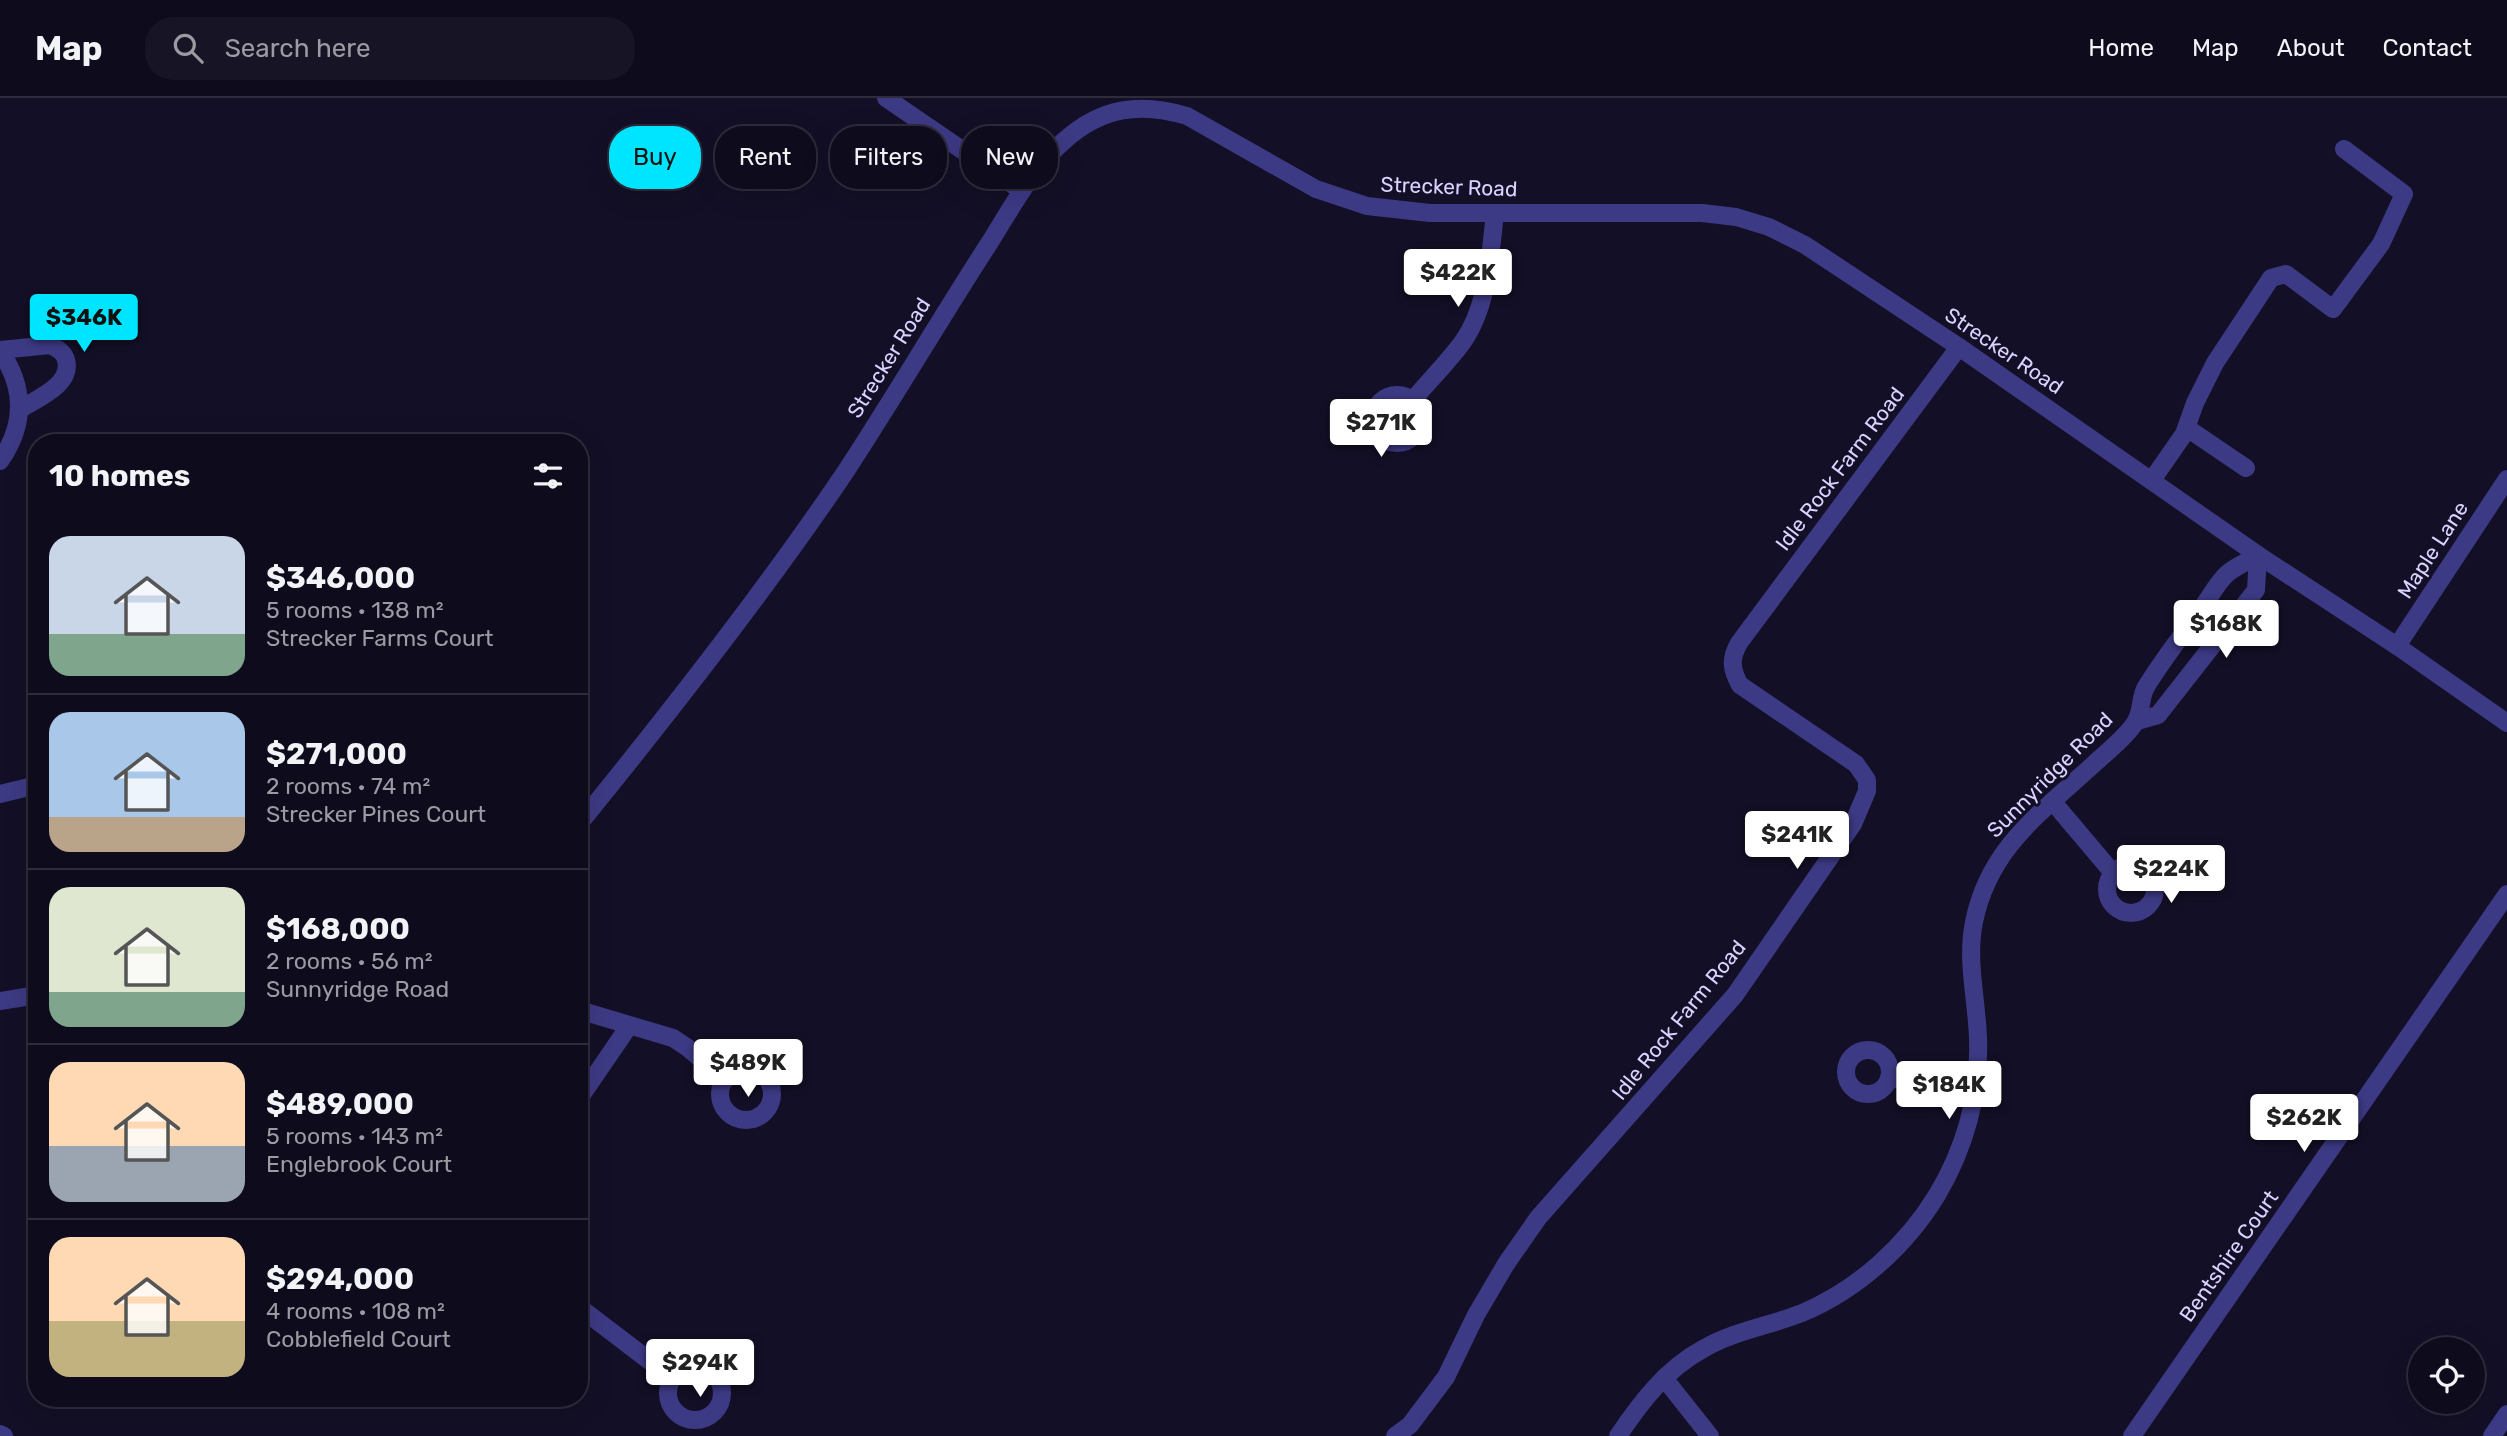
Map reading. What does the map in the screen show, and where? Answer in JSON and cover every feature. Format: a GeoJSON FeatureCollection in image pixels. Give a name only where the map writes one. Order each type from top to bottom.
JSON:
{"type":"FeatureCollection","features":[{"type":"Feature","properties":{"kind":"street"},"geometry":{"type":"LineString","coordinates":[[886,98],[1023,191]]}},
{"type":"Feature","properties":{"kind":"street","name":"Strecker Road"},"geometry":{"type":"LineString","coordinates":[[588,812],[769,581],[844,473],[1023,191],[1063,141],[1084,125],[1111,113],[1138,107],[1164,109],[1188,116],[1315,189],[1367,206],[1430,213],[1702,212],[1736,217],[1769,228],[1805,245],[1959,347],[2258,555],[2397,646],[2507,723]]}},
{"type":"Feature","properties":{"kind":"street"},"geometry":{"type":"LineString","coordinates":[[2152,480],[2187,428],[2194,403],[2215,363],[2271,278],[2286,274],[2333,309],[2381,244],[2404,194],[2344,149]]}},
{"type":"Feature","properties":{"kind":"street"},"geometry":{"type":"LineString","coordinates":[[1413,400],[1463,341],[1476,314],[1485,283],[1494,213]]}},
{"type":"Feature","properties":{"kind":"street"},"geometry":{"type":"LineString","coordinates":[[0,460],[11,445],[19,410],[19,388],[11,367],[0,350],[50,345],[64,355],[67,363],[64,379],[19,410]]}},
{"type":"Feature","properties":{"kind":"street","name":"Idle Rock Farm Road"},"geometry":{"type":"LineString","coordinates":[[1395,1436],[1410,1425],[1446,1377],[1476,1315],[1506,1264],[1538,1218],[1735,995],[1853,824],[1867,791],[1867,780],[1856,764],[1740,685],[1733,671],[1732,656],[1959,347]]}},
{"type":"Feature","properties":{"kind":"street"},"geometry":{"type":"LineString","coordinates":[[2187,428],[2246,468]]}},
{"type":"Feature","properties":{"kind":"street","name":"Maple Lane"},"geometry":{"type":"LineString","coordinates":[[2397,646],[2507,479]]}},
{"type":"Feature","properties":{"kind":"street","name":"Sunnyridge Road"},"geometry":{"type":"LineString","coordinates":[[1618,1436],[1644,1399],[1664,1378],[1702,1349],[1732,1335],[1802,1313],[1837,1294],[1891,1253],[1914,1228],[1950,1171],[1962,1145],[1976,1088],[1978,1040],[1970,947],[1982,894],[1993,867],[2009,845],[2137,720],[2144,690],[2227,573],[2258,555]]}},
{"type":"Feature","properties":{"kind":"street","name":"Sunnyridge Road"},"geometry":{"type":"LineString","coordinates":[[2137,720],[2158,715],[2256,590],[2258,555]]}},
{"type":"Feature","properties":{"kind":"street"},"geometry":{"type":"LineString","coordinates":[[0,793],[28,787]]}},
{"type":"Feature","properties":{"kind":"street"},"geometry":{"type":"LineString","coordinates":[[2053,802],[2113,873]]}},
{"type":"Feature","properties":{"kind":"street","name":"Bentshire Court"},"geometry":{"type":"LineString","coordinates":[[2132,1436],[2507,894]]}},
{"type":"Feature","properties":{"kind":"street"},"geometry":{"type":"LineString","coordinates":[[0,1001],[28,996]]}},
{"type":"Feature","properties":{"kind":"street"},"geometry":{"type":"LineString","coordinates":[[588,1013],[673,1038],[725,1080]]}},
{"type":"Feature","properties":{"kind":"street"},"geometry":{"type":"LineString","coordinates":[[588,1086],[629,1026]]}},
{"type":"Feature","properties":{"kind":"street"},"geometry":{"type":"LineString","coordinates":[[1889,1078],[1976,1088]]}},
{"type":"Feature","properties":{"kind":"street"},"geometry":{"type":"LineString","coordinates":[[588,1314],[672,1378]]}},
{"type":"Feature","properties":{"kind":"street"},"geometry":{"type":"LineString","coordinates":[[1664,1378],[1710,1436]]}},
{"type":"Feature","properties":{"kind":"street"},"geometry":{"type":"LineString","coordinates":[[2492,1436],[2507,1414]]}}]}
